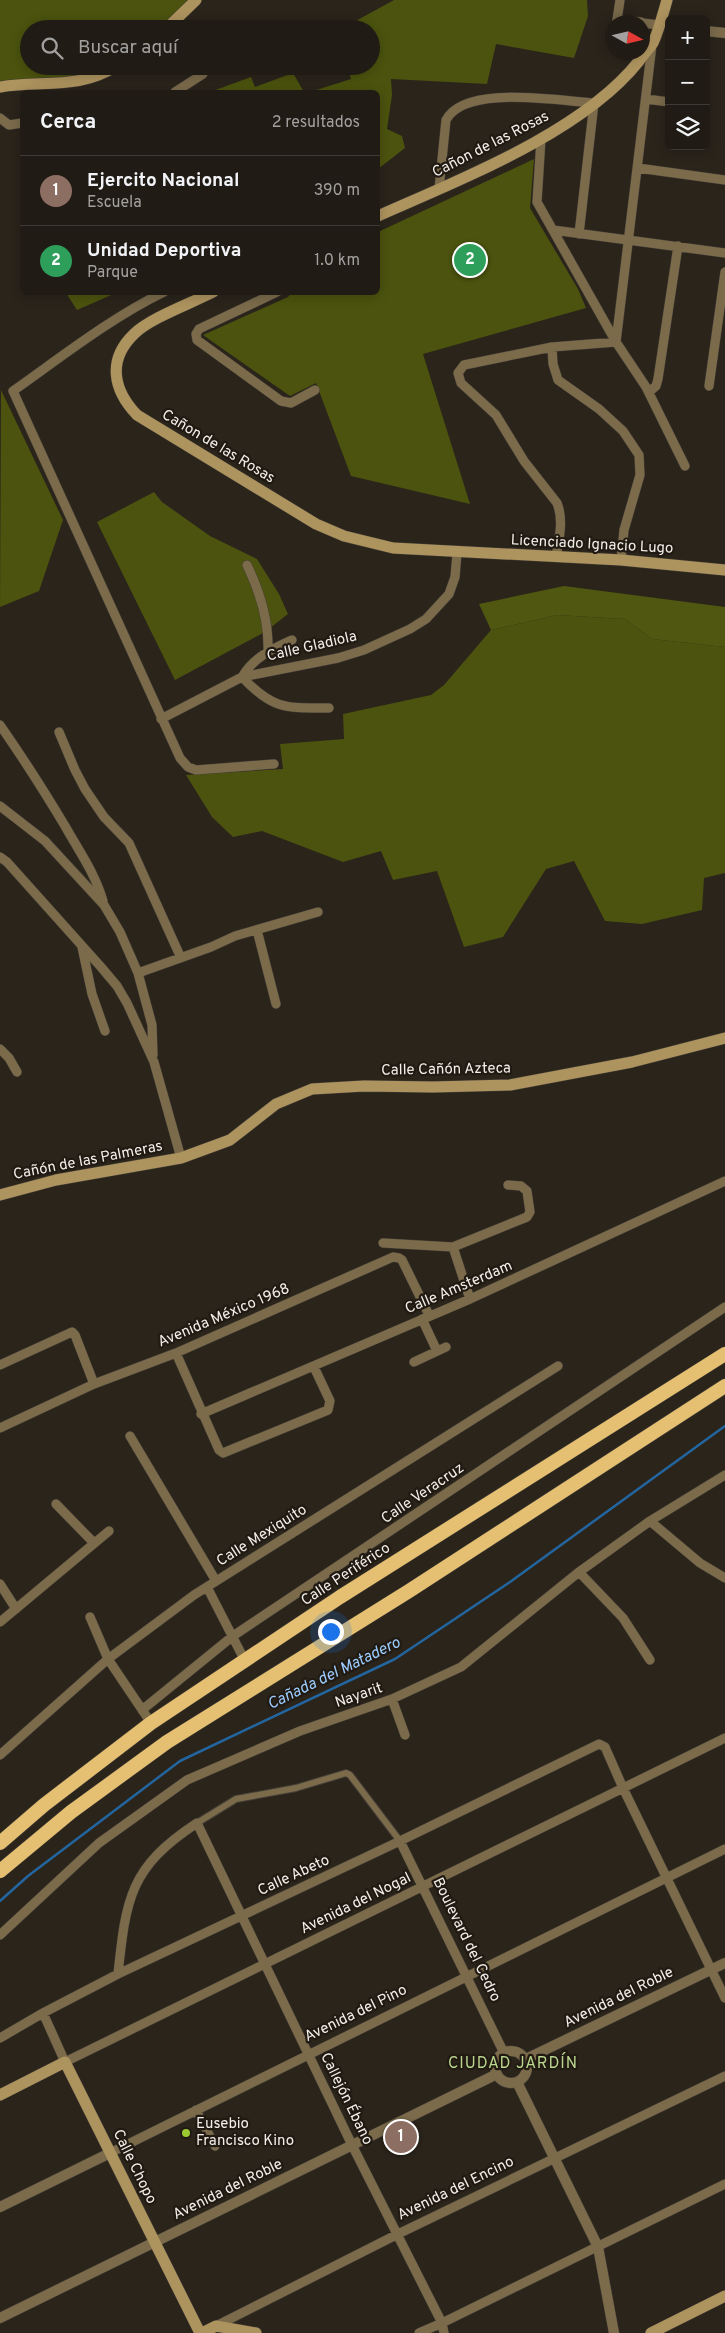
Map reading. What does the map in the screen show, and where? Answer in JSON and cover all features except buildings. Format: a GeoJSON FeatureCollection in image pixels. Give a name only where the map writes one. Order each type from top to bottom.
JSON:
{"type":"FeatureCollection","features":[{"type":"Feature","properties":{"kind":"highway","name":"Calle Periférico"},"geometry":{"type":"LineString","coordinates":[[0,1844],[44,1805],[151,1724],[245,1660],[348,1592],[725,1354]]}},
{"type":"Feature","properties":{"kind":"highway"},"geometry":{"type":"LineString","coordinates":[[0,1872],[71,1812],[167,1742],[409,1591],[725,1386]]}},
{"type":"Feature","properties":{"kind":"main road"},"geometry":{"type":"LineString","coordinates":[[177,20],[196,0]]}},
{"type":"Feature","properties":{"kind":"main road","name":"Cañon de las Rosas"},"geometry":{"type":"LineString","coordinates":[[380,215],[439,189],[541,139],[594,103],[625,78],[652,44],[664,25],[667,0]]}},
{"type":"Feature","properties":{"kind":"main road"},"geometry":{"type":"LineString","coordinates":[[2,88],[74,83],[100,75]]}},
{"type":"Feature","properties":{"kind":"main road","name":"Cañon de las Rosas"},"geometry":{"type":"LineString","coordinates":[[207,295],[152,322],[135,333],[121,349],[116,368],[117,384],[125,402],[137,415],[316,524],[367,543],[393,548],[458,553]]}},
{"type":"Feature","properties":{"kind":"main road","name":"Licenciado Ignacio Lugo"},"geometry":{"type":"LineString","coordinates":[[458,553],[621,560],[725,570]]}},
{"type":"Feature","properties":{"kind":"main road","name":"Calle Cañón Azteca"},"geometry":{"type":"LineString","coordinates":[[181,1158],[230,1140],[276,1104],[312,1089],[364,1086],[433,1088],[510,1085],[632,1062],[725,1038]]}},
{"type":"Feature","properties":{"kind":"main road","name":"Cañón de las Palmeras"},"geometry":{"type":"LineString","coordinates":[[0,1195],[56,1180],[181,1158]]}},
{"type":"Feature","properties":{"kind":"main road","name":"Avenida del Nogal"},"geometry":{"type":"LineString","coordinates":[[0,2095],[65,2062]]}},
{"type":"Feature","properties":{"kind":"main road","name":"Calle Chopo"},"geometry":{"type":"LineString","coordinates":[[65,2062],[154,2243],[201,2333]]}},
{"type":"Feature","properties":{"kind":"main road"},"geometry":{"type":"LineString","coordinates":[[651,2333],[725,2296]]}},
{"type":"Feature","properties":{"kind":"main road"},"geometry":{"type":"LineString","coordinates":[[216,2326],[256,2333]]}},
{"type":"Feature","properties":{"kind":"main road","name":"Avenida del Encino"},"geometry":{"type":"LineString","coordinates":[[201,2333],[216,2326]]}},
{"type":"Feature","properties":{"kind":"street"},"geometry":{"type":"LineString","coordinates":[[618,15],[620,0]]}},
{"type":"Feature","properties":{"kind":"street"},"geometry":{"type":"LineString","coordinates":[[650,24],[664,25]]}},
{"type":"Feature","properties":{"kind":"street"},"geometry":{"type":"LineString","coordinates":[[710,31],[725,33]]}},
{"type":"Feature","properties":{"kind":"street"},"geometry":{"type":"LineString","coordinates":[[616,342],[652,44]]}},
{"type":"Feature","properties":{"kind":"street"},"geometry":{"type":"LineString","coordinates":[[179,90],[202,75]]}},
{"type":"Feature","properties":{"kind":"street"},"geometry":{"type":"LineString","coordinates":[[439,189],[446,120],[450,113],[464,103],[490,97],[594,103],[578,234]]}},
{"type":"Feature","properties":{"kind":"street"},"geometry":{"type":"LineString","coordinates":[[646,99],[665,101]]}},
{"type":"Feature","properties":{"kind":"street"},"geometry":{"type":"LineString","coordinates":[[0,118],[9,125],[20,123]]}},
{"type":"Feature","properties":{"kind":"street"},"geometry":{"type":"LineString","coordinates":[[541,139],[536,200],[616,342],[649,392],[685,466]]}},
{"type":"Feature","properties":{"kind":"street"},"geometry":{"type":"LineString","coordinates":[[638,168],[725,180]]}},
{"type":"Feature","properties":{"kind":"street"},"geometry":{"type":"LineString","coordinates":[[553,230],[725,252]]}},
{"type":"Feature","properties":{"kind":"street"},"geometry":{"type":"LineString","coordinates":[[649,392],[656,386],[658,379],[678,246]]}},
{"type":"Feature","properties":{"kind":"street"},"geometry":{"type":"LineString","coordinates":[[709,386],[721,325],[725,272]]}},
{"type":"Feature","properties":{"kind":"street"},"geometry":{"type":"LineString","coordinates":[[159,295],[79,345],[13,391],[180,758],[188,767],[196,770],[274,764]]}},
{"type":"Feature","properties":{"kind":"street"},"geometry":{"type":"LineString","coordinates":[[271,295],[199,329],[196,334],[197,340],[281,402],[291,403],[315,390]]}},
{"type":"Feature","properties":{"kind":"street"},"geometry":{"type":"LineString","coordinates":[[556,557],[560,528],[560,510],[557,503],[524,461],[496,415],[461,383],[458,373],[464,365],[552,347],[616,342]]}},
{"type":"Feature","properties":{"kind":"street"},"geometry":{"type":"LineString","coordinates":[[552,347],[553,364],[558,380],[599,410],[623,431],[639,455],[640,475],[624,530],[621,560]]}},
{"type":"Feature","properties":{"kind":"street","name":"Calle Gladiola"},"geometry":{"type":"LineString","coordinates":[[161,719],[242,677],[338,658],[364,650],[410,629],[426,619],[449,594],[458,553]]}},
{"type":"Feature","properties":{"kind":"street"},"geometry":{"type":"LineString","coordinates":[[247,565],[261,597],[269,638],[268,651]]}},
{"type":"Feature","properties":{"kind":"street"},"geometry":{"type":"LineString","coordinates":[[292,640],[268,651],[252,663],[242,677],[258,694],[270,702],[305,708],[329,708]]}},
{"type":"Feature","properties":{"kind":"street"},"geometry":{"type":"LineString","coordinates":[[0,725],[16,746],[52,802],[96,879],[104,905]]}},
{"type":"Feature","properties":{"kind":"street"},"geometry":{"type":"LineString","coordinates":[[59,732],[85,789],[104,817],[129,842],[181,958]]}},
{"type":"Feature","properties":{"kind":"street"},"geometry":{"type":"LineString","coordinates":[[0,806],[45,841],[104,905],[120,932],[138,973],[152,1025],[154,1062]]}},
{"type":"Feature","properties":{"kind":"street"},"geometry":{"type":"LineString","coordinates":[[0,857],[7,862],[117,986],[127,1003],[154,1062],[181,1158]]}},
{"type":"Feature","properties":{"kind":"street"},"geometry":{"type":"LineString","coordinates":[[138,973],[236,936],[318,912]]}},
{"type":"Feature","properties":{"kind":"street"},"geometry":{"type":"LineString","coordinates":[[256,930],[276,1004]]}},
{"type":"Feature","properties":{"kind":"street"},"geometry":{"type":"LineString","coordinates":[[82,947],[94,1001],[105,1031]]}},
{"type":"Feature","properties":{"kind":"street"},"geometry":{"type":"LineString","coordinates":[[0,1049],[9,1058],[16,1072]]}},
{"type":"Feature","properties":{"kind":"street","name":"Calle Amsterdam"},"geometry":{"type":"LineString","coordinates":[[201,1414],[470,1299],[725,1181]]}},
{"type":"Feature","properties":{"kind":"street"},"geometry":{"type":"LineString","coordinates":[[383,1243],[453,1246],[529,1216],[527,1191],[522,1186],[508,1185]]}},
{"type":"Feature","properties":{"kind":"street"},"geometry":{"type":"LineString","coordinates":[[453,1246],[470,1299]]}},
{"type":"Feature","properties":{"kind":"street","name":"Avenida México 1968"},"geometry":{"type":"LineString","coordinates":[[0,1428],[94,1384],[176,1352],[393,1258],[402,1260],[425,1317]]}},
{"type":"Feature","properties":{"kind":"street","name":"Calle Veracruz"},"geometry":{"type":"LineString","coordinates":[[142,1710],[233,1636],[725,1307]]}},
{"type":"Feature","properties":{"kind":"street"},"geometry":{"type":"LineString","coordinates":[[414,1362],[441,1349],[425,1317]]}},
{"type":"Feature","properties":{"kind":"street"},"geometry":{"type":"LineString","coordinates":[[0,1365],[72,1332],[75,1335],[94,1384]]}},
{"type":"Feature","properties":{"kind":"street"},"geometry":{"type":"LineString","coordinates":[[176,1352],[201,1414],[219,1450],[223,1453],[328,1410],[330,1401],[314,1367]]}},
{"type":"Feature","properties":{"kind":"street","name":"Calle Mexiquito"},"geometry":{"type":"LineString","coordinates":[[0,1755],[108,1659],[207,1587],[558,1366]]}},
{"type":"Feature","properties":{"kind":"street"},"geometry":{"type":"LineString","coordinates":[[130,1436],[216,1581]]}},
{"type":"Feature","properties":{"kind":"street","name":"Nayarit"},"geometry":{"type":"LineString","coordinates":[[0,1935],[99,1843],[187,1780],[300,1731],[392,1699],[461,1667],[484,1651],[579,1572],[650,1521],[725,1475]]}},
{"type":"Feature","properties":{"kind":"street"},"geometry":{"type":"LineString","coordinates":[[56,1504],[94,1543]]}},
{"type":"Feature","properties":{"kind":"street"},"geometry":{"type":"LineString","coordinates":[[650,1521],[700,1563],[725,1578]]}},
{"type":"Feature","properties":{"kind":"street"},"geometry":{"type":"LineString","coordinates":[[0,1622],[109,1531]]}},
{"type":"Feature","properties":{"kind":"street"},"geometry":{"type":"LineString","coordinates":[[579,1572],[623,1618],[650,1660]]}},
{"type":"Feature","properties":{"kind":"street"},"geometry":{"type":"LineString","coordinates":[[0,1584],[16,1609]]}},
{"type":"Feature","properties":{"kind":"street"},"geometry":{"type":"LineString","coordinates":[[207,1587],[245,1660]]}},
{"type":"Feature","properties":{"kind":"street"},"geometry":{"type":"LineString","coordinates":[[90,1617],[108,1659],[151,1724]]}},
{"type":"Feature","properties":{"kind":"street"},"geometry":{"type":"LineString","coordinates":[[392,1699],[405,1735]]}},
{"type":"Feature","properties":{"kind":"street","name":"Avenida del Nogal"},"geometry":{"type":"LineString","coordinates":[[65,2062],[266,1966],[725,1738]]}},
{"type":"Feature","properties":{"kind":"street","name":"Calle Abeto"},"geometry":{"type":"LineString","coordinates":[[0,2038],[118,1974],[400,1841],[599,1744],[603,1745],[623,1788]]}},
{"type":"Feature","properties":{"kind":"street"},"geometry":{"type":"LineString","coordinates":[[118,1974],[122,1938],[135,1885],[144,1869],[158,1852],[173,1839],[236,1799],[296,1788],[346,1773],[400,1841]]}},
{"type":"Feature","properties":{"kind":"street"},"geometry":{"type":"LineString","coordinates":[[623,1788],[725,1998]]}},
{"type":"Feature","properties":{"kind":"street","name":"Callejón Ébano"},"geometry":{"type":"LineString","coordinates":[[197,1823],[352,2145],[398,2234],[443,2328]]}},
{"type":"Feature","properties":{"kind":"street","name":"Boulevard del Cedro"},"geometry":{"type":"LineString","coordinates":[[400,1841],[504,2052]]}},
{"type":"Feature","properties":{"kind":"street","name":"Avenida del Pino"},"geometry":{"type":"LineString","coordinates":[[0,2207],[725,1849]]}},
{"type":"Feature","properties":{"kind":"street","name":"Avenida del Roble"},"geometry":{"type":"LineString","coordinates":[[526,2060],[725,1963]]}},
{"type":"Feature","properties":{"kind":"street","name":"Calle Chopo"},"geometry":{"type":"LineString","coordinates":[[43,2013],[65,2062]]}},
{"type":"Feature","properties":{"kind":"street"},"geometry":{"type":"LineString","coordinates":[[514,2051],[526,2060],[527,2070],[525,2075],[517,2082],[505,2082],[497,2074],[496,2062],[504,2052],[514,2051]]}},
{"type":"Feature","properties":{"kind":"street","name":"Avenida del Roble"},"geometry":{"type":"LineString","coordinates":[[0,2318],[497,2074]]}},
{"type":"Feature","properties":{"kind":"street","name":"Avenida del Encino"},"geometry":{"type":"LineString","coordinates":[[216,2326],[398,2234],[725,2076]]}},
{"type":"Feature","properties":{"kind":"street"},"geometry":{"type":"LineString","coordinates":[[517,2082],[598,2247],[614,2333]]}},
{"type":"Feature","properties":{"kind":"street"},"geometry":{"type":"LineString","coordinates":[[196,2110],[214,2146]]}},
{"type":"Feature","properties":{"kind":"street"},"geometry":{"type":"LineString","coordinates":[[419,2333],[443,2328],[598,2247],[725,2184]]}},
{"type":"Feature","properties":{"kind":"green space"},"geometry":{"type":"Polygon","coordinates":[[[0,0],[196,0],[175,20],[20,20],[20,75],[91,75],[0,87],[0,0]]]}},
{"type":"Feature","properties":{"kind":"green space"},"geometry":{"type":"Polygon","coordinates":[[[394,0],[587,0],[588,16],[574,58],[496,44],[487,84],[391,79],[392,95],[387,129],[402,136],[405,148],[380,167],[380,90],[316,90],[351,79],[350,75],[380,75],[380,20],[357,20],[394,0]]]}},
{"type":"Feature","properties":{"kind":"green space"},"geometry":{"type":"Polygon","coordinates":[[[288,75],[294,75],[303,90],[215,90],[251,77],[255,87],[288,75]]]}},
{"type":"Feature","properties":{"kind":"green space"},"geometry":{"type":"Polygon","coordinates":[[[534,159],[530,208],[578,289],[586,308],[423,354],[470,504],[351,476],[316,383],[290,396],[203,335],[290,295],[380,295],[380,231],[534,159]]]}},
{"type":"Feature","properties":{"kind":"green space"},"geometry":{"type":"Polygon","coordinates":[[[67,295],[111,295],[77,310],[67,295]]]}},
{"type":"Feature","properties":{"kind":"green space"},"geometry":{"type":"Polygon","coordinates":[[[1,390],[63,520],[39,591],[0,607],[1,390]]]}},
{"type":"Feature","properties":{"kind":"green space"},"geometry":{"type":"Polygon","coordinates":[[[154,492],[162,502],[210,536],[257,559],[279,594],[288,614],[265,632],[175,680],[97,522],[154,492]]]}},
{"type":"Feature","properties":{"kind":"green space"},"geometry":{"type":"Polygon","coordinates":[[[564,586],[725,607],[725,647],[652,639],[625,619],[557,615],[491,630],[479,604],[564,586]]]}},
{"type":"Feature","properties":{"kind":"green space"},"geometry":{"type":"Polygon","coordinates":[[[557,615],[625,619],[652,639],[725,647],[725,873],[704,878],[702,910],[642,924],[605,921],[574,861],[546,869],[503,937],[464,947],[437,871],[393,880],[381,851],[343,862],[262,831],[233,837],[212,817],[186,775],[283,769],[280,744],[344,739],[343,714],[431,695],[444,685],[491,630],[557,615]]]}},
{"type":"Feature","properties":{"kind":"waterway","name":"Cañada del Matadero"},"geometry":{"type":"LineString","coordinates":[[0,1901],[28,1876],[180,1761],[395,1659],[510,1582],[725,1426]]}},
{"type":"Feature","properties":{"kind":"place","name":"Unidad Deportiva"},"geometry":{"type":"Point","coordinates":[470,260]}},
{"type":"Feature","properties":{"kind":"place","name":"Eusebio Francisco Kino"},"geometry":{"type":"Point","coordinates":[186,2133]}},
{"type":"Feature","properties":{"kind":"place","name":"Ejercito Nacional"},"geometry":{"type":"Point","coordinates":[401,2137]}},
{"type":"Feature","properties":{"kind":"district","name":"CIUDAD JARDÍN"},"geometry":{"type":"Point","coordinates":[513,2064]}}]}
